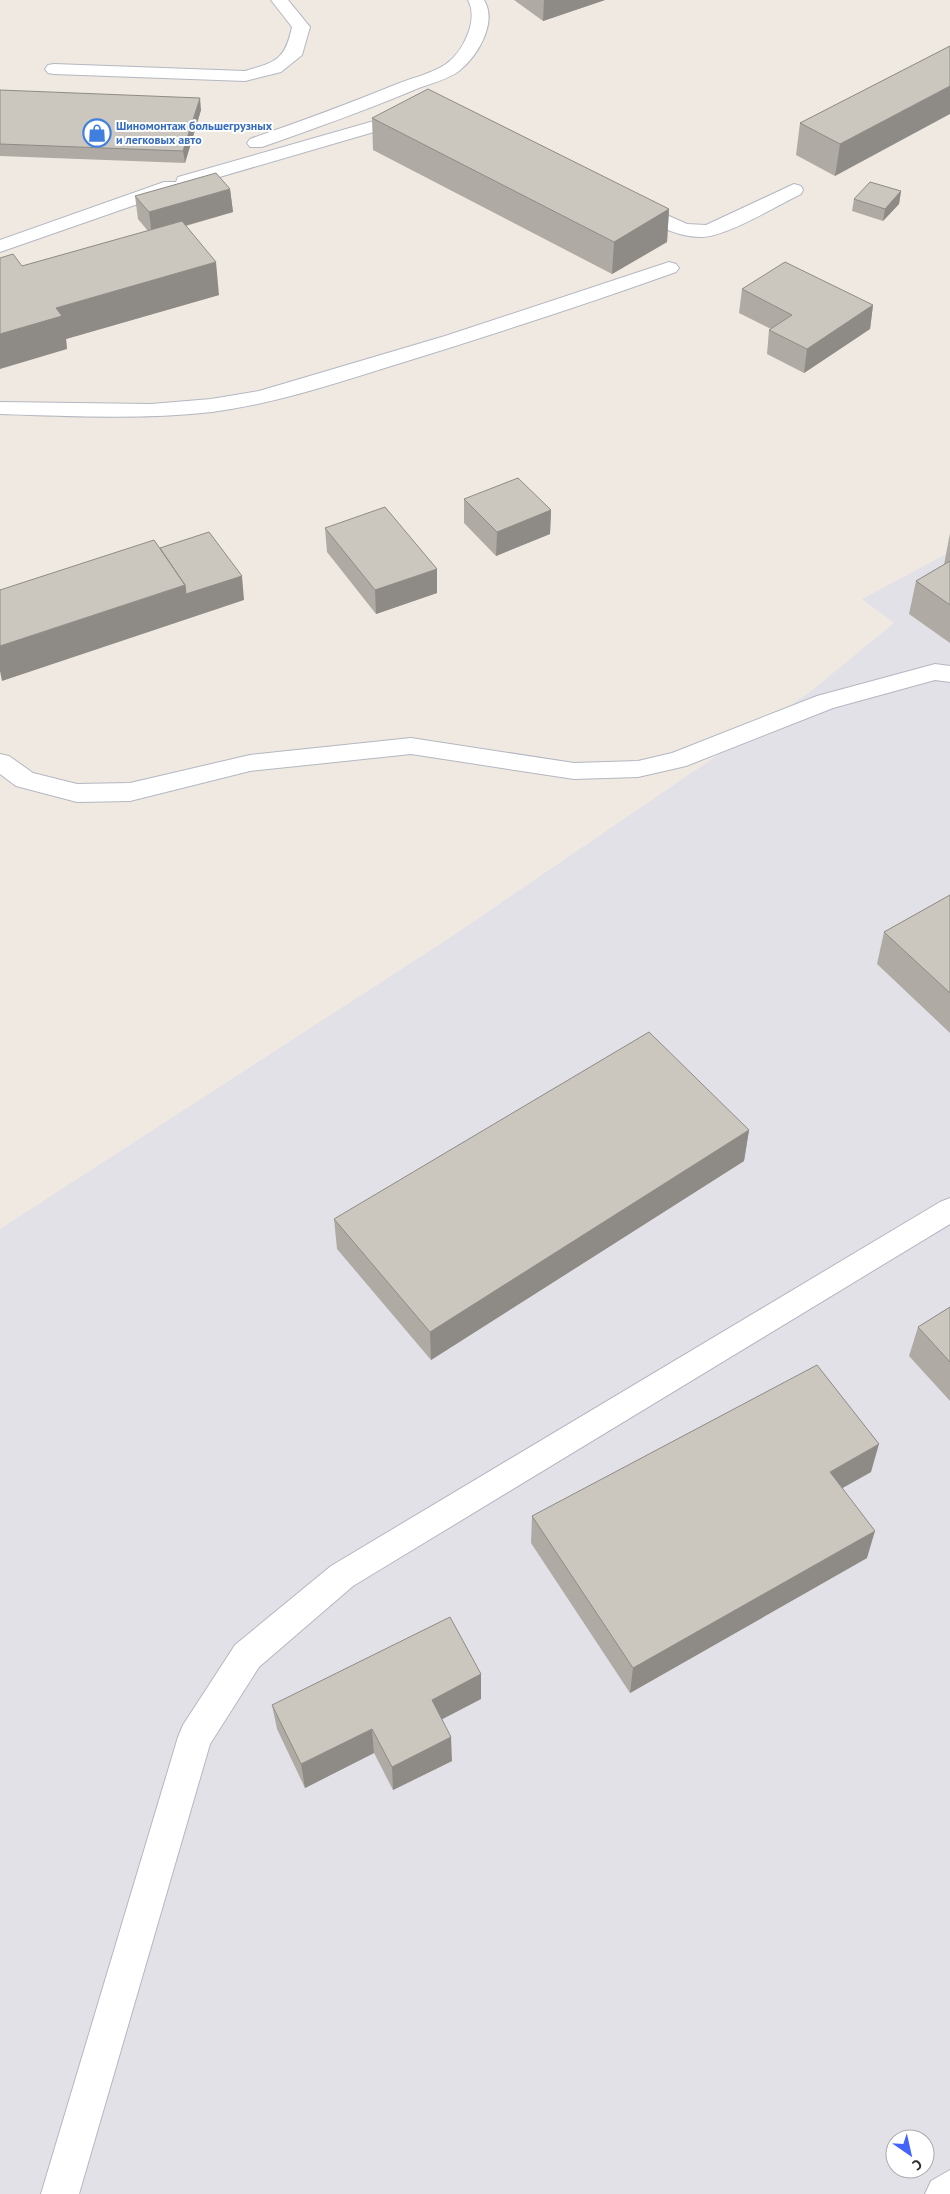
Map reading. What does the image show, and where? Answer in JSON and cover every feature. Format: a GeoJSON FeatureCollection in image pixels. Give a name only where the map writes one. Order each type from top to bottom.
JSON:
{"type":"FeatureCollection","features":[{"type":"Feature","properties":{"kind":"lane"},"geometry":{"type":"LineString","coordinates":[[54,69],[245,76],[275,68],[296,51],[301,27],[279,0]]}},
{"type":"Feature","properties":{"kind":"lane"},"geometry":{"type":"LineString","coordinates":[[185,181],[234,152],[271,136],[336,115],[452,68],[470,51],[475,37],[479,23],[479,5],[476,0]]}},
{"type":"Feature","properties":{"kind":"lane"},"geometry":{"type":"LineString","coordinates":[[0,246],[185,181],[416,114],[429,113]]}},
{"type":"Feature","properties":{"kind":"lane"},"geometry":{"type":"LineString","coordinates":[[618,199],[679,228],[695,233],[710,231],[794,190]]}},
{"type":"Feature","properties":{"kind":"lane"},"geometry":{"type":"LineString","coordinates":[[0,408],[149,409],[241,402],[296,388],[417,352],[554,309],[669,268]]}},
{"type":"Feature","properties":{"kind":"lane"},"geometry":{"type":"LineString","coordinates":[[0,762],[25,780],[77,793],[130,792],[250,763],[412,746],[574,771],[638,769],[677,760],[825,702],[935,672],[950,674]]}},
{"type":"Feature","properties":{"kind":"lane"},"geometry":{"type":"LineString","coordinates":[[60,2194],[195,1737],[247,1656],[342,1576],[950,1210]]}},
{"type":"Feature","properties":{"kind":"lane"},"geometry":{"type":"LineString","coordinates":[[944,2194],[950,2189]]}},
{"type":"Feature","properties":{"kind":"shaded area"},"geometry":{"type":"Polygon","coordinates":[[[950,552],[950,2194],[0,2194],[0,1229],[451,937],[810,692],[894,623],[862,599],[950,552]]]}},
{"type":"Feature","properties":{"kind":"building"},"geometry":{"type":"Polygon","coordinates":[[[950,46],[950,86],[840,144],[800,123],[950,46]]]}},
{"type":"Feature","properties":{"kind":"building"},"geometry":{"type":"Polygon","coordinates":[[[428,89],[669,209],[614,242],[372,118],[428,89]]]}},
{"type":"Feature","properties":{"kind":"building","name":"Шиномонтаж большегрузных и легковых авто"},"geometry":{"type":"Polygon","coordinates":[[[0,90],[200,98],[183,151],[0,144],[0,90]]]}},
{"type":"Feature","properties":{"kind":"building"},"geometry":{"type":"Polygon","coordinates":[[[216,173],[230,189],[149,212],[135,196],[216,173]]]}},
{"type":"Feature","properties":{"kind":"building"},"geometry":{"type":"Polygon","coordinates":[[[870,182],[901,191],[885,209],[854,199],[870,182]]]}},
{"type":"Feature","properties":{"kind":"building"},"geometry":{"type":"Polygon","coordinates":[[[182,221],[216,262],[56,308],[62,316],[0,334],[0,258],[13,254],[22,266],[182,221]]]}},
{"type":"Feature","properties":{"kind":"building"},"geometry":{"type":"Polygon","coordinates":[[[785,262],[873,305],[807,349],[769,330],[792,315],[742,289],[785,262]]]}},
{"type":"Feature","properties":{"kind":"building"},"geometry":{"type":"Polygon","coordinates":[[[518,478],[551,510],[497,532],[464,499],[518,478]]]}},
{"type":"Feature","properties":{"kind":"building"},"geometry":{"type":"Polygon","coordinates":[[[385,507],[437,569],[375,590],[325,528],[385,507]]]}},
{"type":"Feature","properties":{"kind":"building"},"geometry":{"type":"Polygon","coordinates":[[[209,532],[242,576],[186,594],[185,585],[160,548],[209,532]]]}},
{"type":"Feature","properties":{"kind":"building"},"geometry":{"type":"Polygon","coordinates":[[[154,540],[185,585],[0,646],[0,590],[154,540]]]}},
{"type":"Feature","properties":{"kind":"building"},"geometry":{"type":"Polygon","coordinates":[[[950,561],[950,605],[916,581],[950,561]]]}},
{"type":"Feature","properties":{"kind":"building"},"geometry":{"type":"Polygon","coordinates":[[[950,895],[950,993],[884,932],[950,895]]]}},
{"type":"Feature","properties":{"kind":"building"},"geometry":{"type":"Polygon","coordinates":[[[649,1032],[749,1130],[430,1332],[334,1219],[649,1032]]]}},
{"type":"Feature","properties":{"kind":"building"},"geometry":{"type":"Polygon","coordinates":[[[950,1307],[950,1362],[918,1327],[950,1307]]]}},
{"type":"Feature","properties":{"kind":"building"},"geometry":{"type":"Polygon","coordinates":[[[817,1365],[879,1444],[830,1472],[875,1531],[633,1668],[532,1516],[817,1365]]]}},
{"type":"Feature","properties":{"kind":"building"},"geometry":{"type":"Polygon","coordinates":[[[450,1617],[481,1674],[432,1700],[451,1737],[392,1767],[372,1729],[301,1764],[272,1705],[450,1617]]]}},
{"type":"Feature","properties":{"kind":"place","name":"Шиномонтаж большегрузных и легковых авто"},"geometry":{"type":"Point","coordinates":[97,133]}}]}
